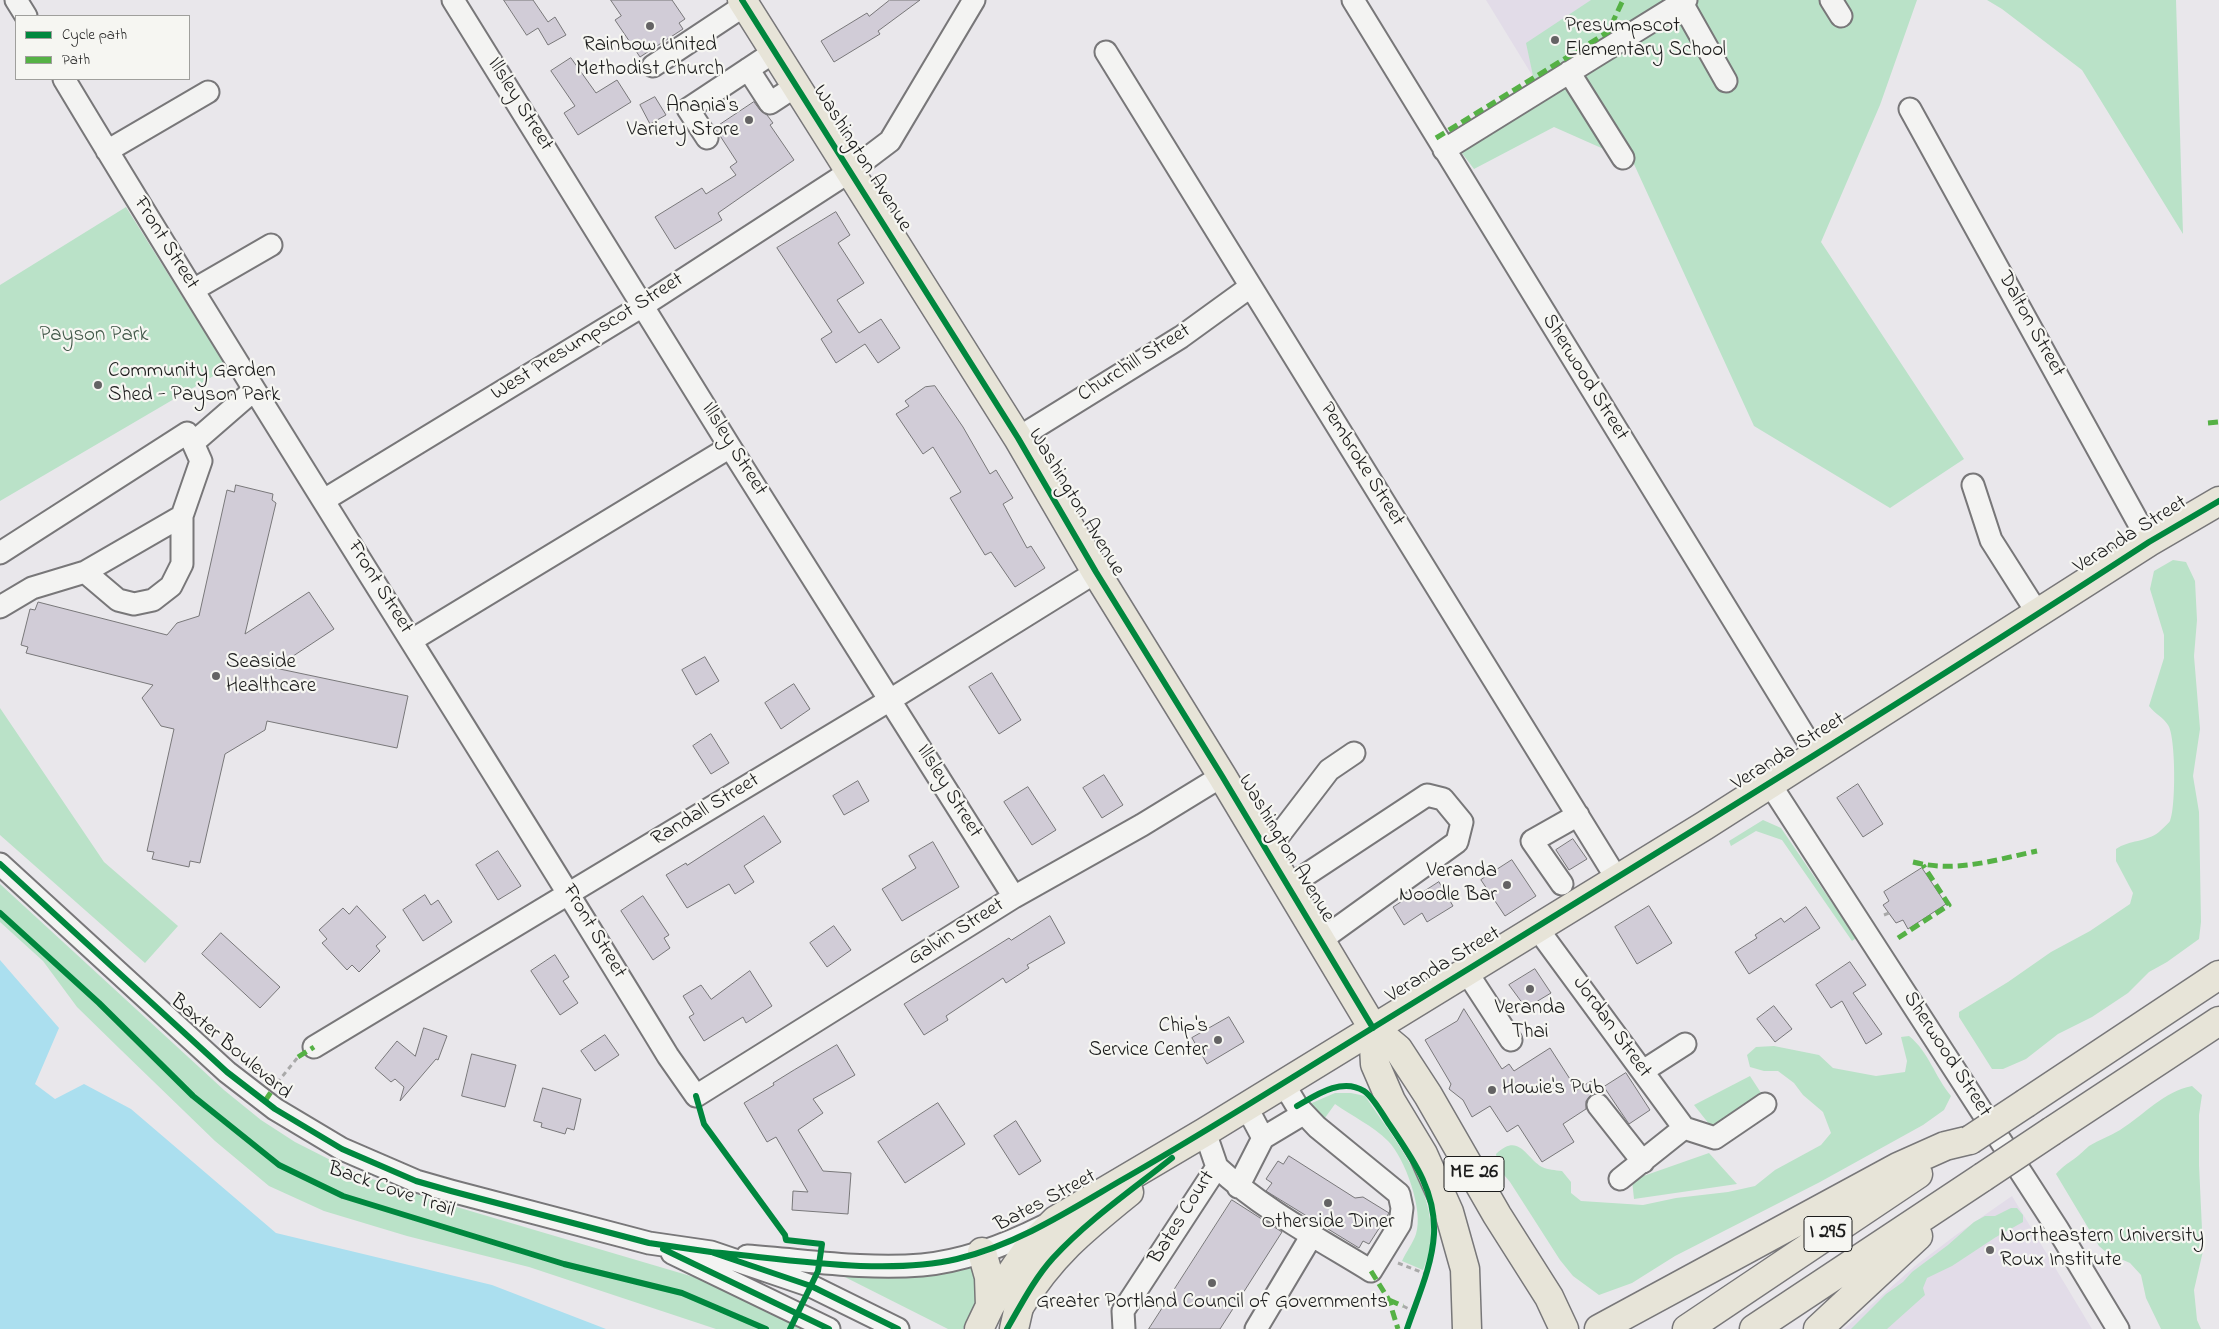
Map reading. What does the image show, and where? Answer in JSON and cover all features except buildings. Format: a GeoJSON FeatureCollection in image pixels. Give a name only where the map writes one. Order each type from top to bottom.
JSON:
{"type":"FeatureCollection","features":[{"type":"Feature","properties":{"kind":"main road","name":"Washington Avenue"},"geometry":{"type":"LineString","coordinates":[[743,2],[1018,438],[1096,572],[1289,886],[1372,1028]]}},
{"type":"Feature","properties":{"kind":"main road","name":"Veranda Street"},"geometry":{"type":"LineString","coordinates":[[1372,1028],[1770,784],[2155,538],[2219,501]]}},
{"type":"Feature","properties":{"kind":"main road","name":"I 295"},"geometry":{"type":"LineString","coordinates":[[1687,1329],[2219,975]]}},
{"type":"Feature","properties":{"kind":"main road","name":"I 295"},"geometry":{"type":"LineString","coordinates":[[1754,1329],[2219,1021]]}},
{"type":"Feature","properties":{"kind":"main road","name":"Bates Street"},"geometry":{"type":"LineString","coordinates":[[984,1318],[1030,1246],[1056,1220],[1205,1132],[1372,1028]]}},
{"type":"Feature","properties":{"kind":"main road","name":"ME 26"},"geometry":{"type":"LineString","coordinates":[[1372,1028],[1375,1064],[1391,1101],[1423,1154],[1449,1212],[1465,1269],[1467,1329]]}},
{"type":"Feature","properties":{"kind":"main road","name":"ME 26"},"geometry":{"type":"LineString","coordinates":[[1372,1028],[1398,1049],[1423,1087],[1497,1215],[1549,1297],[1564,1329]]}},
{"type":"Feature","properties":{"kind":"main road","name":"Bates Street"},"geometry":{"type":"LineString","coordinates":[[1013,1322],[1034,1283],[1068,1243],[1089,1224],[1205,1132]]}},
{"type":"Feature","properties":{"kind":"main road"},"geometry":{"type":"LineString","coordinates":[[1606,1325],[1898,1166],[1945,1146],[1970,1140]]}},
{"type":"Feature","properties":{"kind":"main road"},"geometry":{"type":"LineString","coordinates":[[1818,1329],[1983,1176]]}},
{"type":"Feature","properties":{"kind":"main road"},"geometry":{"type":"LineString","coordinates":[[982,1252],[989,1277],[984,1318]]}},
{"type":"Feature","properties":{"kind":"street"},"geometry":{"type":"LineString","coordinates":[[16,0],[25,15]]}},
{"type":"Feature","properties":{"kind":"street","name":"Illsley Street"},"geometry":{"type":"LineString","coordinates":[[453,0],[1014,898]]}},
{"type":"Feature","properties":{"kind":"street","name":"West Presumpscot Street"},"geometry":{"type":"LineString","coordinates":[[324,500],[644,305],[849,172],[890,141],[974,0]]}},
{"type":"Feature","properties":{"kind":"street","name":"Sherwood Street"},"geometry":{"type":"LineString","coordinates":[[1353,0],[1818,754]]}},
{"type":"Feature","properties":{"kind":"street"},"geometry":{"type":"LineString","coordinates":[[1444,150],[1684,1],[1726,81]]}},
{"type":"Feature","properties":{"kind":"street"},"geometry":{"type":"LineString","coordinates":[[653,66],[743,2]]}},
{"type":"Feature","properties":{"kind":"street"},"geometry":{"type":"LineString","coordinates":[[706,138],[688,108],[774,52]]}},
{"type":"Feature","properties":{"kind":"street","name":"Pembroke Street"},"geometry":{"type":"LineString","coordinates":[[1106,52],[1617,879]]}},
{"type":"Feature","properties":{"kind":"street"},"geometry":{"type":"LineString","coordinates":[[748,69],[770,103],[796,86]]}},
{"type":"Feature","properties":{"kind":"street"},"geometry":{"type":"LineString","coordinates":[[1569,72],[1624,158]]}},
{"type":"Feature","properties":{"kind":"street","name":"Front Street"},"geometry":{"type":"LineString","coordinates":[[65,80],[254,390],[412,640],[668,1056],[696,1096]]}},
{"type":"Feature","properties":{"kind":"street"},"geometry":{"type":"LineString","coordinates":[[107,151],[208,92]]}},
{"type":"Feature","properties":{"kind":"street","name":"Dalton Street"},"geometry":{"type":"LineString","coordinates":[[1910,109],[2155,538]]}},
{"type":"Feature","properties":{"kind":"street"},"geometry":{"type":"LineString","coordinates":[[193,290],[271,245]]}},
{"type":"Feature","properties":{"kind":"street","name":"Churchill Street"},"geometry":{"type":"LineString","coordinates":[[1018,438],[1181,337],[1250,287]]}},
{"type":"Feature","properties":{"kind":"street"},"geometry":{"type":"LineString","coordinates":[[194,442],[254,390]]}},
{"type":"Feature","properties":{"kind":"street"},"geometry":{"type":"LineString","coordinates":[[0,553],[187,433],[194,442],[201,461],[182,516],[182,564],[171,586],[153,600],[134,604],[118,600],[85,572]]}},
{"type":"Feature","properties":{"kind":"street"},"geometry":{"type":"LineString","coordinates":[[412,640],[730,446]]}},
{"type":"Feature","properties":{"kind":"street"},"geometry":{"type":"LineString","coordinates":[[1973,485],[1991,540],[2038,614]]}},
{"type":"Feature","properties":{"kind":"street"},"geometry":{"type":"LineString","coordinates":[[1,603],[32,588],[85,572],[182,516]]}},
{"type":"Feature","properties":{"kind":"street","name":"Randall Street"},"geometry":{"type":"LineString","coordinates":[[306,1052],[890,700],[1096,572]]}},
{"type":"Feature","properties":{"kind":"street"},"geometry":{"type":"LineString","coordinates":[[1267,851],[1330,770],[1354,753]]}},
{"type":"Feature","properties":{"kind":"street","name":"Galvin Street"},"geometry":{"type":"LineString","coordinates":[[696,1096],[1014,898],[1142,825],[1222,776]]}},
{"type":"Feature","properties":{"kind":"street","name":"Sherwood Street"},"geometry":{"type":"LineString","coordinates":[[1770,784],[2057,1228],[2118,1329]]}},
{"type":"Feature","properties":{"kind":"street"},"geometry":{"type":"LineString","coordinates":[[1289,886],[1427,795],[1443,799],[1462,822],[1457,842],[1320,940]]}},
{"type":"Feature","properties":{"kind":"street"},"geometry":{"type":"LineString","coordinates":[[1562,884],[1532,841],[1578,815]]}},
{"type":"Feature","properties":{"kind":"street","name":"Baxter Boulevard"},"geometry":{"type":"LineString","coordinates":[[0,864],[227,1072],[275,1109],[342,1149],[416,1181],[649,1243],[711,1252],[811,1286],[898,1329]]}},
{"type":"Feature","properties":{"kind":"street","name":"Jordan Street"},"geometry":{"type":"LineString","coordinates":[[1537,928],[1684,1128]]}},
{"type":"Feature","properties":{"kind":"street"},"geometry":{"type":"LineString","coordinates":[[1466,971],[1511,1040]]}},
{"type":"Feature","properties":{"kind":"street"},"geometry":{"type":"LineString","coordinates":[[1642,1071],[1685,1044]]}},
{"type":"Feature","properties":{"kind":"street"},"geometry":{"type":"LineString","coordinates":[[1217,1167],[1238,1187],[1371,1271],[1400,1224],[1402,1208],[1399,1194],[1317,1128],[1303,1114],[1283,1083]]}},
{"type":"Feature","properties":{"kind":"street"},"geometry":{"type":"LineString","coordinates":[[1620,1179],[1684,1128],[1715,1138],[1765,1104]]}},
{"type":"Feature","properties":{"kind":"street"},"geometry":{"type":"LineString","coordinates":[[1598,1105],[1643,1162]]}},
{"type":"Feature","properties":{"kind":"street"},"geometry":{"type":"LineString","coordinates":[[1246,1106],[1263,1138]]}},
{"type":"Feature","properties":{"kind":"street"},"geometry":{"type":"LineString","coordinates":[[1238,1187],[1263,1138],[1303,1114]]}},
{"type":"Feature","properties":{"kind":"street","name":"Bates Court"},"geometry":{"type":"LineString","coordinates":[[1124,1329],[1123,1311],[1217,1167],[1205,1132]]}},
{"type":"Feature","properties":{"kind":"street","name":"Bates Street"},"geometry":{"type":"LineString","coordinates":[[711,1252],[881,1266],[922,1264],[955,1259],[982,1252],[1018,1239],[1056,1220]]}},
{"type":"Feature","properties":{"kind":"street"},"geometry":{"type":"LineString","coordinates":[[1256,1329],[1312,1235]]}},
{"type":"Feature","properties":{"kind":"street","name":"Baxter Boulevard"},"geometry":{"type":"LineString","coordinates":[[649,1243],[829,1329]]}},
{"type":"Feature","properties":{"kind":"path"},"geometry":{"type":"LineString","coordinates":[[1884,915],[1889,913]]}},
{"type":"Feature","properties":{"kind":"path"},"geometry":{"type":"LineString","coordinates":[[278,1083],[306,1052]]}},
{"type":"Feature","properties":{"kind":"path"},"geometry":{"type":"LineString","coordinates":[[1409,1268],[1426,1274]]}},
{"type":"Feature","properties":{"kind":"path"},"geometry":{"type":"LineString","coordinates":[[1403,1306],[1413,1310]]}},
{"type":"Feature","properties":{"kind":"shaded area","name":"Presumpscot Elementary School"},"geometry":{"type":"Polygon","coordinates":[[[1486,0],[1663,0],[1535,80],[1486,0]]]}},
{"type":"Feature","properties":{"kind":"shaded area","name":"Northeastern University Roux Institute"},"geometry":{"type":"Polygon","coordinates":[[[2012,1196],[2092,1329],[1844,1329],[1915,1266],[2012,1196]]]}},
{"type":"Feature","properties":{"kind":"green space"},"geometry":{"type":"Polygon","coordinates":[[[1591,0],[1917,0],[1880,105],[1821,242],[1964,459],[1890,508],[1754,426],[1633,162],[1554,127],[1474,169],[1452,140],[1535,85],[1526,43],[1591,0]]]}},
{"type":"Feature","properties":{"kind":"green space"},"geometry":{"type":"Polygon","coordinates":[[[1987,0],[2176,0],[2183,234],[2082,70],[2002,9],[1987,0]]]}},
{"type":"Feature","properties":{"kind":"green space","name":"Payson Park"},"geometry":{"type":"Polygon","coordinates":[[[126,207],[227,368],[0,501],[0,285],[126,207]]]}},
{"type":"Feature","properties":{"kind":"green space"},"geometry":{"type":"Polygon","coordinates":[[[2173,560],[2186,562],[2195,581],[2197,620],[2194,656],[2200,729],[2193,776],[2199,812],[2201,922],[2199,939],[2167,962],[2149,972],[2128,993],[2092,1017],[2058,1034],[2026,1059],[2003,1069],[1992,1069],[1959,1017],[1959,1012],[2008,982],[2051,952],[2090,931],[2130,904],[2133,893],[2116,861],[2116,849],[2154,835],[2170,821],[2174,773],[2171,732],[2166,722],[2149,706],[2164,658],[2164,635],[2150,589],[2154,571],[2173,560]]]}},
{"type":"Feature","properties":{"kind":"green space"},"geometry":{"type":"Polygon","coordinates":[[[0,708],[104,862],[178,926],[145,963],[0,835],[0,708]]]}},
{"type":"Feature","properties":{"kind":"green space"},"geometry":{"type":"Polygon","coordinates":[[[1763,820],[1781,828],[1856,938],[1852,941],[1782,840],[1756,831],[1731,846],[1729,841],[1763,820]]]}},
{"type":"Feature","properties":{"kind":"green space"},"geometry":{"type":"Polygon","coordinates":[[[0,884],[224,1090],[261,1120],[295,1142],[358,1174],[433,1200],[704,1280],[807,1329],[716,1329],[529,1267],[407,1236],[324,1211],[269,1186],[215,1141],[77,1007],[43,961],[0,922],[0,884]]]}},
{"type":"Feature","properties":{"kind":"green space"},"geometry":{"type":"Polygon","coordinates":[[[1909,1036],[1922,1049],[1951,1096],[1944,1110],[1923,1125],[1820,1182],[1675,1256],[1632,1283],[1599,1295],[1573,1276],[1560,1260],[1510,1182],[1499,1169],[1496,1154],[1510,1145],[1516,1146],[1521,1148],[1542,1167],[1562,1171],[1571,1182],[1571,1193],[1581,1201],[1643,1205],[1755,1186],[1775,1170],[1821,1145],[1831,1133],[1823,1112],[1803,1095],[1794,1083],[1778,1071],[1764,1071],[1750,1067],[1747,1055],[1756,1047],[1774,1046],[1819,1055],[1833,1068],[1876,1076],[1905,1072],[1907,1061],[1901,1037],[1909,1036]]]}},
{"type":"Feature","properties":{"kind":"green space"},"geometry":{"type":"Polygon","coordinates":[[[1750,1076],[1763,1096],[1713,1129],[1694,1105],[1750,1076]]]}},
{"type":"Feature","properties":{"kind":"green space"},"geometry":{"type":"Polygon","coordinates":[[[2192,1086],[2202,1095],[2199,1115],[2199,1165],[2203,1251],[2194,1290],[2197,1320],[2201,1329],[2161,1329],[2146,1298],[2141,1275],[2130,1263],[2107,1253],[2099,1246],[2056,1174],[2089,1146],[2120,1130],[2163,1098],[2192,1086]]]}},
{"type":"Feature","properties":{"kind":"green space"},"geometry":{"type":"Polygon","coordinates":[[[1335,1093],[1351,1093],[1365,1096],[1397,1142],[1416,1175],[1429,1211],[1431,1229],[1431,1240],[1423,1270],[1402,1261],[1413,1241],[1418,1224],[1411,1185],[1401,1159],[1394,1149],[1376,1131],[1335,1104],[1322,1122],[1305,1106],[1335,1093]]]}},
{"type":"Feature","properties":{"kind":"green space"},"geometry":{"type":"Polygon","coordinates":[[[1709,1153],[1737,1184],[1634,1199],[1632,1180],[1709,1153]]]}},
{"type":"Feature","properties":{"kind":"green space"},"geometry":{"type":"Polygon","coordinates":[[[2011,1208],[2017,1208],[2023,1215],[2023,1222],[1952,1266],[1927,1278],[1923,1288],[1925,1295],[1887,1329],[1851,1329],[1886,1294],[1974,1222],[1985,1216],[1995,1216],[2011,1208]]]}},
{"type":"Feature","properties":{"kind":"green space"},"geometry":{"type":"Polygon","coordinates":[[[978,1256],[985,1286],[963,1329],[948,1329],[825,1267],[978,1256]]]}},
{"type":"Feature","properties":{"kind":"water"},"geometry":{"type":"Polygon","coordinates":[[[0,960],[59,1028],[35,1084],[55,1099],[84,1084],[131,1109],[276,1233],[492,1285],[606,1329],[0,1329],[0,960]]]}},
{"type":"Feature","properties":{"kind":"marked path"},"geometry":{"type":"LineString","coordinates":[[1436,138],[1608,32],[1623,0]]}},
{"type":"Feature","properties":{"kind":"marked path"},"geometry":{"type":"LineString","coordinates":[[2208,423],[2219,422]]}},
{"type":"Feature","properties":{"kind":"marked path"},"geometry":{"type":"LineString","coordinates":[[1913,862],[1929,865],[1960,866],[2037,851]]}},
{"type":"Feature","properties":{"kind":"marked path"},"geometry":{"type":"LineString","coordinates":[[1898,938],[1949,905],[1923,865]]}},
{"type":"Feature","properties":{"kind":"marked path"},"geometry":{"type":"LineString","coordinates":[[298,1057],[314,1047]]}},
{"type":"Feature","properties":{"kind":"marked path"},"geometry":{"type":"LineString","coordinates":[[265,1101],[277,1083]]}},
{"type":"Feature","properties":{"kind":"marked path"},"geometry":{"type":"LineString","coordinates":[[1371,1271],[1389,1300],[1398,1329]]}},
{"type":"Feature","properties":{"kind":"marked path"},"geometry":{"type":"LineString","coordinates":[[1389,1300],[1403,1306]]}},
{"type":"Feature","properties":{"kind":"cycle path"},"geometry":{"type":"LineString","coordinates":[[742,0],[1018,438],[1096,572],[1222,776],[1373,1028]]}},
{"type":"Feature","properties":{"kind":"cycle path"},"geometry":{"type":"LineString","coordinates":[[711,1252],[803,1262],[867,1266],[929,1264],[979,1253],[1042,1226],[1266,1094],[1852,731],[2149,542],[2219,501]]}},
{"type":"Feature","properties":{"kind":"cycle path","name":"Back Cove Trail"},"geometry":{"type":"LineString","coordinates":[[0,864],[227,1072],[275,1109],[342,1149],[416,1181],[451,1191],[649,1243],[711,1252],[811,1286],[898,1329]]}},
{"type":"Feature","properties":{"kind":"cycle path","name":"Back Cove Trail"},"geometry":{"type":"LineString","coordinates":[[0,913],[99,1003],[193,1096],[279,1165],[343,1196],[564,1264],[682,1293],[766,1329]]}},
{"type":"Feature","properties":{"kind":"cycle path"},"geometry":{"type":"LineString","coordinates":[[1297,1106],[1329,1089],[1347,1086],[1356,1087],[1364,1091],[1377,1105],[1420,1174],[1431,1202],[1434,1218],[1433,1246],[1427,1271],[1407,1329]]}},
{"type":"Feature","properties":{"kind":"cycle path"},"geometry":{"type":"LineString","coordinates":[[696,1096],[704,1124],[785,1235],[786,1240],[822,1244],[818,1271],[790,1329]]}},
{"type":"Feature","properties":{"kind":"cycle path"},"geometry":{"type":"LineString","coordinates":[[1007,1329],[1034,1283],[1053,1258],[1095,1218],[1172,1158]]}},
{"type":"Feature","properties":{"kind":"cycle path"},"geometry":{"type":"LineString","coordinates":[[663,1249],[829,1329]]}},
{"type":"Feature","properties":{"kind":"place","name":"Rainbow United Methodist Church"},"geometry":{"type":"Point","coordinates":[650,26]}},
{"type":"Feature","properties":{"kind":"place","name":"Presumpscot Elementary School"},"geometry":{"type":"Point","coordinates":[1555,40]}},
{"type":"Feature","properties":{"kind":"place","name":"Anania's Variety Store"},"geometry":{"type":"Point","coordinates":[749,120]}},
{"type":"Feature","properties":{"kind":"place","name":"Community Garden Shed - Payson Park"},"geometry":{"type":"Point","coordinates":[98,385]}},
{"type":"Feature","properties":{"kind":"place","name":"Seaside Healthcare"},"geometry":{"type":"Point","coordinates":[216,676]}},
{"type":"Feature","properties":{"kind":"place","name":"Veranda Noodle Bar"},"geometry":{"type":"Point","coordinates":[1507,885]}},
{"type":"Feature","properties":{"kind":"place","name":"Veranda Thai"},"geometry":{"type":"Point","coordinates":[1530,989]}},
{"type":"Feature","properties":{"kind":"place","name":"Chip's Service Center"},"geometry":{"type":"Point","coordinates":[1218,1040]}},
{"type":"Feature","properties":{"kind":"place","name":"Howie's Pub"},"geometry":{"type":"Point","coordinates":[1492,1090]}},
{"type":"Feature","properties":{"kind":"place","name":"Otherside Diner"},"geometry":{"type":"Point","coordinates":[1328,1203]}},
{"type":"Feature","properties":{"kind":"place","name":"Northeastern University Roux Institute"},"geometry":{"type":"Point","coordinates":[1990,1250]}},
{"type":"Feature","properties":{"kind":"place","name":"Greater Portland Council of Governments"},"geometry":{"type":"Point","coordinates":[1212,1283]}}]}
